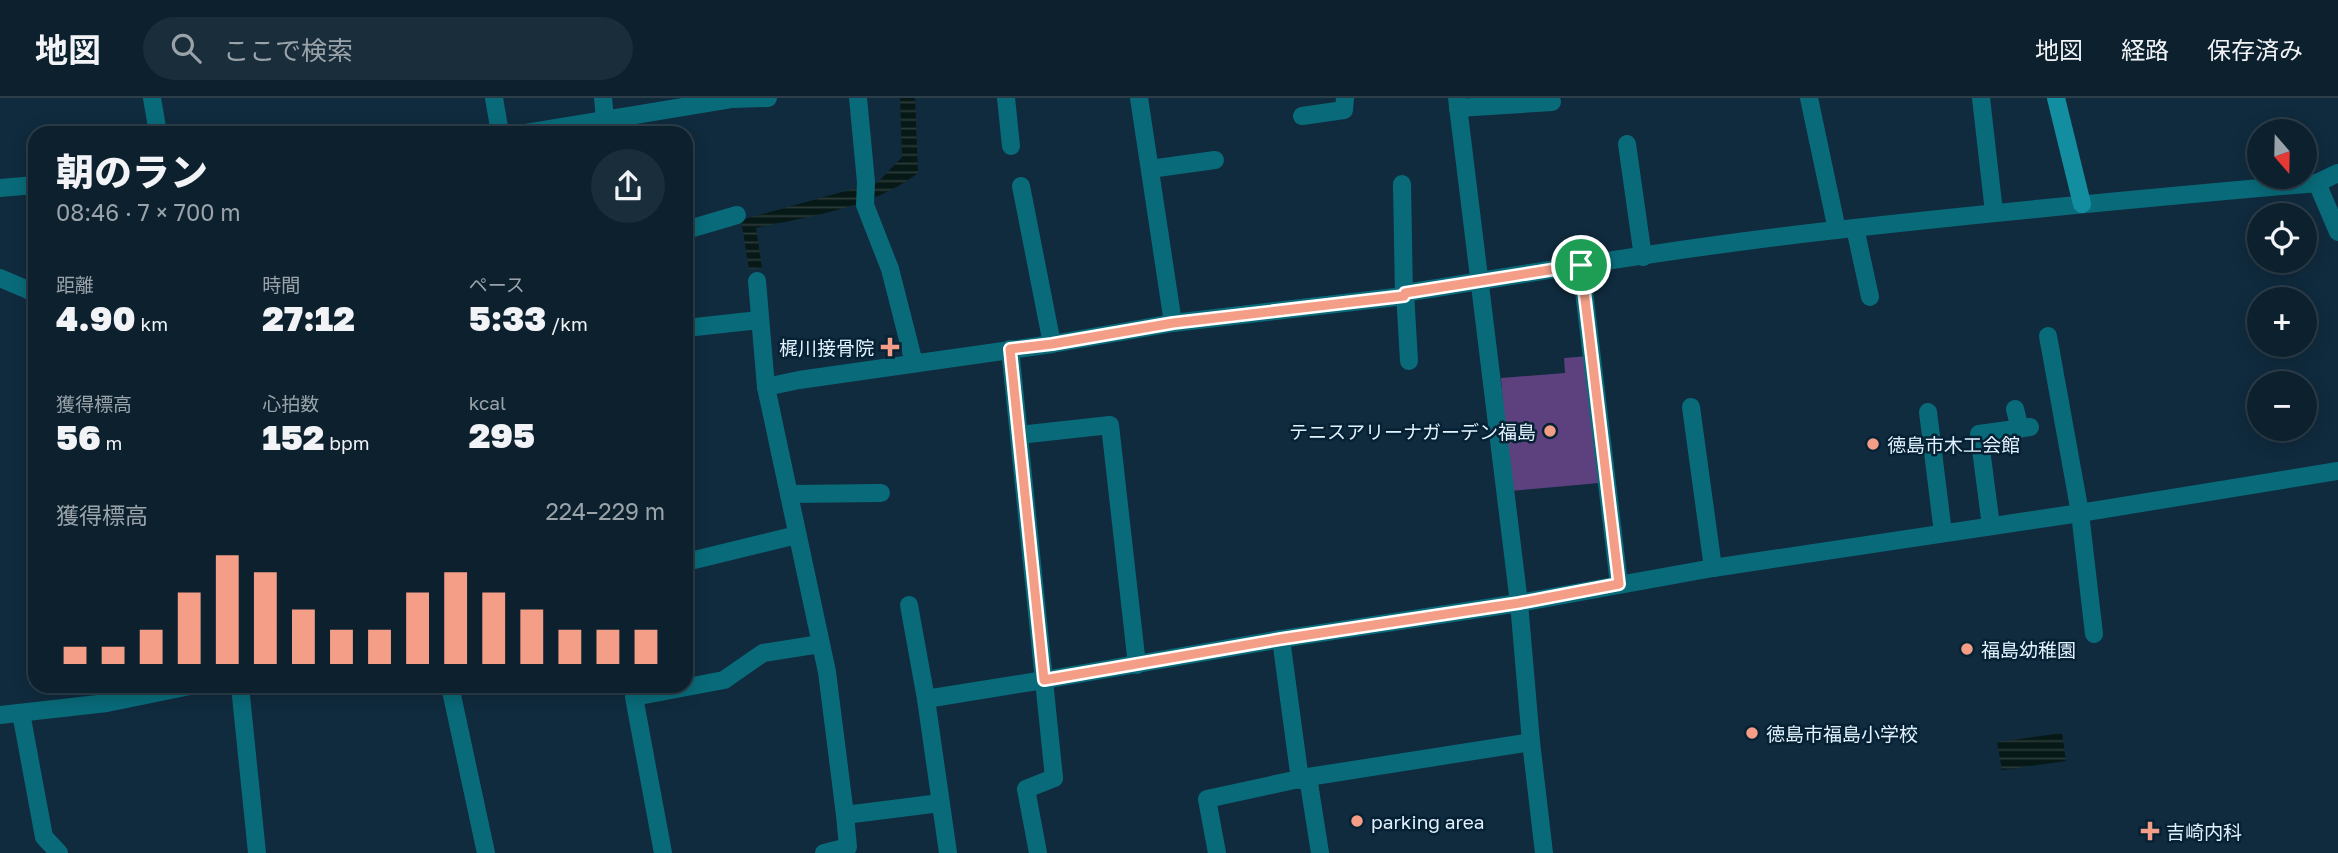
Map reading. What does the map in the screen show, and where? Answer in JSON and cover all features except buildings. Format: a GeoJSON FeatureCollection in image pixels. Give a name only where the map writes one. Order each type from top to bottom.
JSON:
{"type":"FeatureCollection","features":[{"type":"Feature","properties":{"kind":"main road"},"geometry":{"type":"LineString","coordinates":[[2056,98],[2082,204]]}},
{"type":"Feature","properties":{"kind":"street"},"geometry":{"type":"LineString","coordinates":[[152,98],[157,126]]}},
{"type":"Feature","properties":{"kind":"street"},"geometry":{"type":"LineString","coordinates":[[494,98],[499,126]]}},
{"type":"Feature","properties":{"kind":"street"},"geometry":{"type":"LineString","coordinates":[[603,98],[605,119]]}},
{"type":"Feature","properties":{"kind":"street"},"geometry":{"type":"LineString","coordinates":[[566,126],[731,99],[768,98]]}},
{"type":"Feature","properties":{"kind":"street"},"geometry":{"type":"LineString","coordinates":[[858,98],[866,205],[890,270],[914,363]]}},
{"type":"Feature","properties":{"kind":"street"},"geometry":{"type":"LineString","coordinates":[[1006,98],[1011,146]]}},
{"type":"Feature","properties":{"kind":"street"},"geometry":{"type":"LineString","coordinates":[[1139,98],[1173,323]]}},
{"type":"Feature","properties":{"kind":"street"},"geometry":{"type":"LineString","coordinates":[[1303,116],[1344,110],[1345,98]]}},
{"type":"Feature","properties":{"kind":"street"},"geometry":{"type":"LineString","coordinates":[[1810,98],[1836,230]]}},
{"type":"Feature","properties":{"kind":"street"},"geometry":{"type":"LineString","coordinates":[[1980,98],[1994,212]]}},
{"type":"Feature","properties":{"kind":"street"},"geometry":{"type":"LineString","coordinates":[[1544,853],[1519,603],[1458,103],[1552,102]]}},
{"type":"Feature","properties":{"kind":"street"},"geometry":{"type":"LineString","coordinates":[[1627,144],[1643,257]]}},
{"type":"Feature","properties":{"kind":"street"},"geometry":{"type":"LineString","coordinates":[[1150,169],[1215,160]]}},
{"type":"Feature","properties":{"kind":"street"},"geometry":{"type":"LineString","coordinates":[[2338,173],[2317,183],[2338,232]]}},
{"type":"Feature","properties":{"kind":"street"},"geometry":{"type":"LineString","coordinates":[[1402,184],[1409,361]]}},
{"type":"Feature","properties":{"kind":"street"},"geometry":{"type":"LineString","coordinates":[[0,188],[28,186]]}},
{"type":"Feature","properties":{"kind":"street"},"geometry":{"type":"LineString","coordinates":[[1021,186],[1052,344]]}},
{"type":"Feature","properties":{"kind":"street"},"geometry":{"type":"LineString","coordinates":[[766,387],[1173,323],[1405,294],[1581,265],[1836,230],[1994,212],[2250,189]]}},
{"type":"Feature","properties":{"kind":"street"},"geometry":{"type":"LineString","coordinates":[[693,228],[737,215]]}},
{"type":"Feature","properties":{"kind":"street"},"geometry":{"type":"LineString","coordinates":[[1855,228],[1870,297]]}},
{"type":"Feature","properties":{"kind":"street"},"geometry":{"type":"LineString","coordinates":[[1581,265],[1619,584]]}},
{"type":"Feature","properties":{"kind":"street"},"geometry":{"type":"LineString","coordinates":[[0,278],[28,290]]}},
{"type":"Feature","properties":{"kind":"street"},"geometry":{"type":"LineString","coordinates":[[757,281],[766,387],[827,672],[845,815],[848,847],[824,853]]}},
{"type":"Feature","properties":{"kind":"street"},"geometry":{"type":"LineString","coordinates":[[693,327],[759,320]]}},
{"type":"Feature","properties":{"kind":"street"},"geometry":{"type":"LineString","coordinates":[[2048,335],[2080,513],[2094,634]]}},
{"type":"Feature","properties":{"kind":"street"},"geometry":{"type":"LineString","coordinates":[[1010,349],[1054,778],[1026,789],[1038,853]]}},
{"type":"Feature","properties":{"kind":"street"},"geometry":{"type":"LineString","coordinates":[[1691,407],[1713,568]]}},
{"type":"Feature","properties":{"kind":"street"},"geometry":{"type":"LineString","coordinates":[[1991,526],[1979,434],[2025,428],[2015,409]]}},
{"type":"Feature","properties":{"kind":"street"},"geometry":{"type":"LineString","coordinates":[[1928,412],[1943,533]]}},
{"type":"Feature","properties":{"kind":"street"},"geometry":{"type":"LineString","coordinates":[[1018,435],[1110,425],[1137,665]]}},
{"type":"Feature","properties":{"kind":"street"},"geometry":{"type":"LineString","coordinates":[[926,699],[1281,639],[1519,603],[1713,568],[2338,471]]}},
{"type":"Feature","properties":{"kind":"street"},"geometry":{"type":"LineString","coordinates":[[789,494],[881,494]]}},
{"type":"Feature","properties":{"kind":"street"},"geometry":{"type":"LineString","coordinates":[[693,560],[797,535]]}},
{"type":"Feature","properties":{"kind":"street"},"geometry":{"type":"LineString","coordinates":[[909,604],[942,797],[940,803],[948,853]]}},
{"type":"Feature","properties":{"kind":"street"},"geometry":{"type":"LineString","coordinates":[[1281,639],[1304,778],[1320,853]]}},
{"type":"Feature","properties":{"kind":"street"},"geometry":{"type":"LineString","coordinates":[[693,684],[724,680],[763,653],[820,644]]}},
{"type":"Feature","properties":{"kind":"street"},"geometry":{"type":"LineString","coordinates":[[0,715],[107,703],[156,693]]}},
{"type":"Feature","properties":{"kind":"street"},"geometry":{"type":"LineString","coordinates":[[241,693],[257,853]]}},
{"type":"Feature","properties":{"kind":"street"},"geometry":{"type":"LineString","coordinates":[[452,693],[486,853]]}},
{"type":"Feature","properties":{"kind":"street"},"geometry":{"type":"LineString","coordinates":[[633,693],[663,853]]}},
{"type":"Feature","properties":{"kind":"street"},"geometry":{"type":"LineString","coordinates":[[21,713],[44,837],[59,853]]}},
{"type":"Feature","properties":{"kind":"street"},"geometry":{"type":"LineString","coordinates":[[1217,853],[1207,799],[1304,778],[1531,742]]}},
{"type":"Feature","properties":{"kind":"street"},"geometry":{"type":"LineString","coordinates":[[845,815],[940,803]]}},
{"type":"Feature","properties":{"kind":"shaded area"},"geometry":{"type":"Polygon","coordinates":[[[900,98],[915,98],[918,173],[881,195],[861,203],[756,228],[762,268],[749,269],[741,220],[878,182],[902,157],[900,98]]]}},
{"type":"Feature","properties":{"kind":"shaded area","name":"テニスアリーナガーデン福島"},"geometry":{"type":"Polygon","coordinates":[[[1589,356],[1599,483],[1510,491],[1501,378],[1565,373],[1564,358],[1589,356]]]}},
{"type":"Feature","properties":{"kind":"shaded area"},"geometry":{"type":"Polygon","coordinates":[[[2062,733],[2066,761],[2002,770],[1997,742],[2062,733]]]}},
{"type":"Feature","properties":{"kind":"place","name":"梶川接骨院"},"geometry":{"type":"Point","coordinates":[890,347]}},
{"type":"Feature","properties":{"kind":"place","name":"テニスアリーナガーデン福島"},"geometry":{"type":"Point","coordinates":[1550,431]}},
{"type":"Feature","properties":{"kind":"place","name":"徳島市木工会館"},"geometry":{"type":"Point","coordinates":[1873,444]}},
{"type":"Feature","properties":{"kind":"place","name":"福島幼稚園"},"geometry":{"type":"Point","coordinates":[1967,649]}},
{"type":"Feature","properties":{"kind":"place","name":"徳島市福島小学校"},"geometry":{"type":"Point","coordinates":[1752,733]}},
{"type":"Feature","properties":{"kind":"place","name":"parking area"},"geometry":{"type":"Point","coordinates":[1357,821]}},
{"type":"Feature","properties":{"kind":"place","name":"吉崎内科"},"geometry":{"type":"Point","coordinates":[2150,831]}},
{"type":"Feature","properties":{"kind":"route"},"geometry":{"type":"LineString","coordinates":[[1581,265],[1619,584],[1519,603],[1281,639],[1044,680],[1010,349],[1173,323],[1404,296],[1405,293],[1581,265]]}}]}
